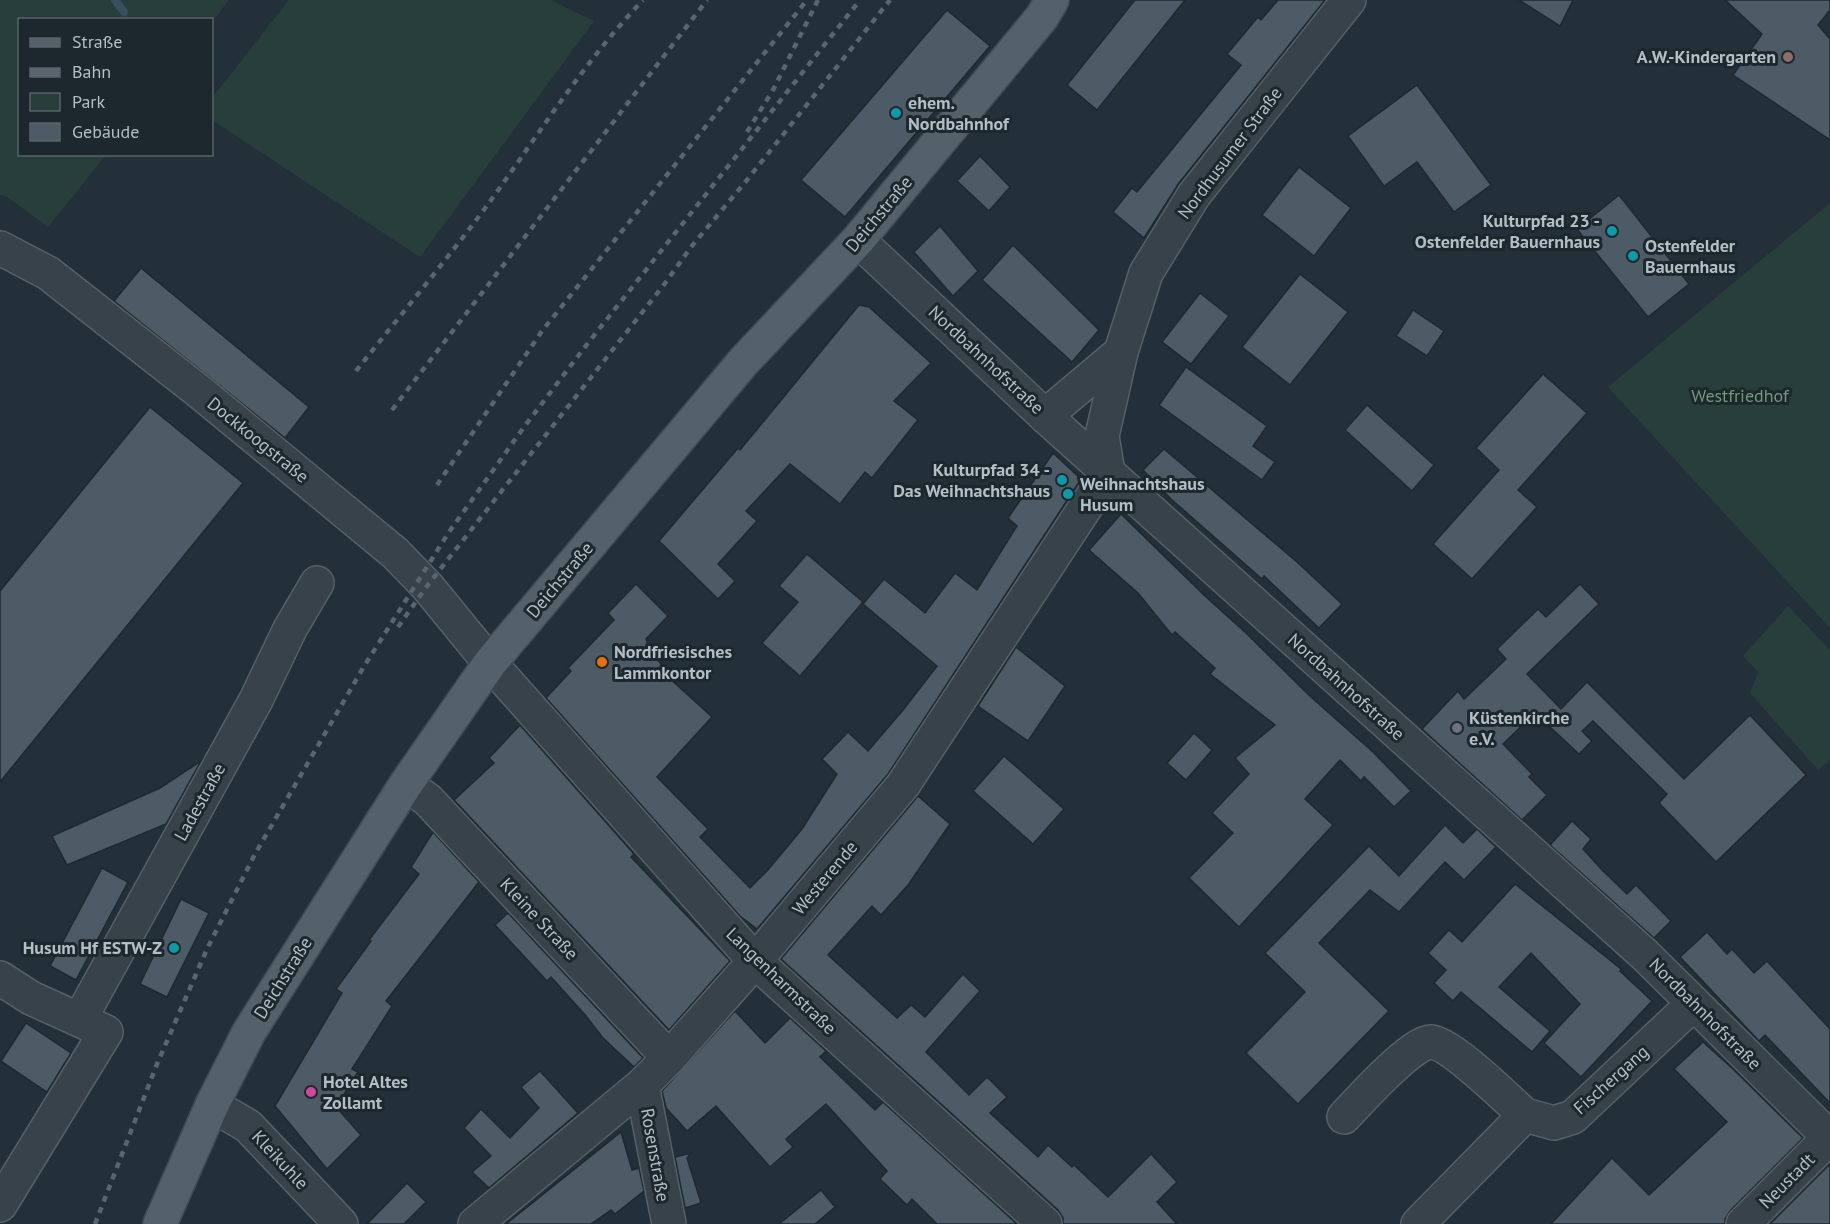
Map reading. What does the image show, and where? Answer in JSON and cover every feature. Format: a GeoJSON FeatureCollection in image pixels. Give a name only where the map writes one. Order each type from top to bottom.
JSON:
{"type":"FeatureCollection","features":[{"type":"Feature","properties":{"kind":"main road","name":"Deichstraße"},"geometry":{"type":"LineString","coordinates":[[160,1224],[212,1104],[245,1040],[406,784],[490,663],[744,361],[858,240],[1042,17],[1052,0]]}},
{"type":"Feature","properties":{"kind":"street","name":"Nordhusumer Straße"},"geometry":{"type":"LineString","coordinates":[[1108,473],[1102,436],[1121,352],[1146,273],[1194,195],[1349,0]]}},
{"type":"Feature","properties":{"kind":"street","name":"Nordbahnhofstraße"},"geometry":{"type":"LineString","coordinates":[[858,240],[1045,416],[1645,955],[1830,1138]]}},
{"type":"Feature","properties":{"kind":"street","name":"Dockkoogstraße"},"geometry":{"type":"LineString","coordinates":[[0,248],[48,273],[210,400],[395,553],[434,593],[490,663]]}},
{"type":"Feature","properties":{"kind":"street"},"geometry":{"type":"LineString","coordinates":[[1045,416],[1121,352]]}},
{"type":"Feature","properties":{"kind":"street","name":"Westerende"},"geometry":{"type":"LineString","coordinates":[[475,1224],[642,1085],[755,961],[903,785],[1108,473]]}},
{"type":"Feature","properties":{"kind":"street","name":"Ladestraße"},"geometry":{"type":"LineString","coordinates":[[0,1205],[93,1025],[290,629],[317,583]]}},
{"type":"Feature","properties":{"kind":"street","name":"Langenharmstraße"},"geometry":{"type":"LineString","coordinates":[[490,663],[755,961],[1045,1224]]}},
{"type":"Feature","properties":{"kind":"street","name":"Kleine Straße"},"geometry":{"type":"LineString","coordinates":[[406,784],[428,801],[669,1058]]}},
{"type":"Feature","properties":{"kind":"street"},"geometry":{"type":"LineString","coordinates":[[0,978],[31,998],[93,1025]]}},
{"type":"Feature","properties":{"kind":"street","name":"Fischergang"},"geometry":{"type":"LineString","coordinates":[[1525,1115],[1554,1123],[1573,1117],[1694,1004]]}},
{"type":"Feature","properties":{"kind":"street"},"geometry":{"type":"LineString","coordinates":[[1344,1117],[1401,1060],[1419,1045],[1430,1042],[1442,1047],[1474,1068],[1525,1115],[1418,1224]]}},
{"type":"Feature","properties":{"kind":"street","name":"Rosenstraße"},"geometry":{"type":"LineString","coordinates":[[642,1085],[669,1224]]}},
{"type":"Feature","properties":{"kind":"street","name":"Kleikuhle"},"geometry":{"type":"LineString","coordinates":[[212,1104],[248,1126],[341,1224]]}},
{"type":"Feature","properties":{"kind":"street","name":"Neustadt"},"geometry":{"type":"LineString","coordinates":[[1743,1224],[1830,1138]]}},
{"type":"Feature","properties":{"kind":"green space"},"geometry":{"type":"Polygon","coordinates":[[[0,0],[229,0],[213,21],[213,18],[18,18],[18,156],[105,156],[48,227],[6,196],[0,195],[0,0]]]}},
{"type":"Feature","properties":{"kind":"green space"},"geometry":{"type":"Polygon","coordinates":[[[289,0],[550,0],[594,21],[420,257],[213,121],[213,97],[289,0]]]}},
{"type":"Feature","properties":{"kind":"green space","name":"Westfriedhof"},"geometry":{"type":"Polygon","coordinates":[[[1830,203],[1830,628],[1608,387],[1830,203]]]}},
{"type":"Feature","properties":{"kind":"green space"},"geometry":{"type":"Polygon","coordinates":[[[1788,606],[1830,650],[1830,760],[1818,770],[1750,693],[1758,672],[1743,656],[1788,606]]]}},
{"type":"Feature","properties":{"kind":"building"},"geometry":{"type":"Polygon","coordinates":[[[1135,0],[1185,0],[1097,110],[1067,85],[1135,0]]]}},
{"type":"Feature","properties":{"kind":"building"},"geometry":{"type":"Polygon","coordinates":[[[1278,0],[1325,0],[1179,183],[1144,238],[1113,212],[1132,188],[1137,192],[1241,65],[1227,54],[1258,17],[1261,20],[1278,0]]]}},
{"type":"Feature","properties":{"kind":"building"},"geometry":{"type":"Polygon","coordinates":[[[1519,0],[1573,0],[1560,26],[1519,0]]]}},
{"type":"Feature","properties":{"kind":"building","name":"A.W.-Kindergarten"},"geometry":{"type":"Polygon","coordinates":[[[1725,0],[1830,0],[1830,10],[1818,25],[1830,39],[1830,140],[1733,75],[1762,34],[1725,0]]]}},
{"type":"Feature","properties":{"kind":"building","name":"ehem. Nordbahnhof"},"geometry":{"type":"Polygon","coordinates":[[[947,10],[990,46],[845,217],[801,180],[947,10]]]}},
{"type":"Feature","properties":{"kind":"building"},"geometry":{"type":"Polygon","coordinates":[[[1417,85],[1491,185],[1454,212],[1417,162],[1384,186],[1348,136],[1417,85]]]}},
{"type":"Feature","properties":{"kind":"building"},"geometry":{"type":"Polygon","coordinates":[[[980,156],[1010,187],[989,211],[957,181],[980,156]]]}},
{"type":"Feature","properties":{"kind":"building"},"geometry":{"type":"Polygon","coordinates":[[[1299,167],[1351,208],[1314,256],[1262,215],[1299,167]]]}},
{"type":"Feature","properties":{"kind":"building","name":"Ostenfelder Bauernhaus"},"geometry":{"type":"Polygon","coordinates":[[[1619,195],[1689,284],[1648,317],[1577,229],[1619,195]]]}},
{"type":"Feature","properties":{"kind":"building"},"geometry":{"type":"Polygon","coordinates":[[[940,226],[978,271],[953,296],[914,252],[940,226]]]}},
{"type":"Feature","properties":{"kind":"building"},"geometry":{"type":"Polygon","coordinates":[[[1013,245],[1099,330],[1072,362],[982,280],[1013,245]]]}},
{"type":"Feature","properties":{"kind":"building"},"geometry":{"type":"Polygon","coordinates":[[[141,268],[309,407],[285,438],[114,301],[141,268]]]}},
{"type":"Feature","properties":{"kind":"building"},"geometry":{"type":"Polygon","coordinates":[[[1300,274],[1348,312],[1290,385],[1242,347],[1300,274]]]}},
{"type":"Feature","properties":{"kind":"building"},"geometry":{"type":"Polygon","coordinates":[[[1200,293],[1229,316],[1191,364],[1162,342],[1200,293]]]}},
{"type":"Feature","properties":{"kind":"building"},"geometry":{"type":"Polygon","coordinates":[[[859,305],[869,307],[931,363],[894,401],[918,420],[872,478],[865,472],[840,504],[790,464],[746,511],[757,521],[718,564],[735,581],[718,599],[659,541],[738,448],[740,450],[859,305]]]}},
{"type":"Feature","properties":{"kind":"building"},"geometry":{"type":"Polygon","coordinates":[[[1413,310],[1444,331],[1427,356],[1396,336],[1413,310]]]}},
{"type":"Feature","properties":{"kind":"building"},"geometry":{"type":"Polygon","coordinates":[[[1186,367],[1267,426],[1253,446],[1275,462],[1262,480],[1159,405],[1186,367]]]}},
{"type":"Feature","properties":{"kind":"building"},"geometry":{"type":"Polygon","coordinates":[[[1543,374],[1587,413],[1518,490],[1537,507],[1472,579],[1433,544],[1499,470],[1476,448],[1543,374]]]}},
{"type":"Feature","properties":{"kind":"building"},"geometry":{"type":"Polygon","coordinates":[[[1367,405],[1434,465],[1412,491],[1345,430],[1367,405]]]}},
{"type":"Feature","properties":{"kind":"building"},"geometry":{"type":"Polygon","coordinates":[[[150,407],[243,483],[0,782],[0,591],[150,407]]]}},
{"type":"Feature","properties":{"kind":"building"},"geometry":{"type":"Polygon","coordinates":[[[1164,449],[1297,562],[1342,604],[1319,628],[1264,576],[1262,579],[1171,499],[1143,470],[1164,449]]]}},
{"type":"Feature","properties":{"kind":"building"},"geometry":{"type":"Polygon","coordinates":[[[1053,453],[1081,479],[888,774],[757,929],[740,916],[546,698],[571,671],[568,668],[614,620],[608,613],[636,584],[668,616],[646,639],[652,655],[670,672],[667,676],[712,717],[657,777],[708,829],[700,837],[750,888],[802,829],[837,774],[822,759],[848,732],[868,751],[937,666],[863,604],[884,579],[925,613],[955,573],[977,590],[1017,526],[1008,518],[1053,453]]]}},
{"type":"Feature","properties":{"kind":"building"},"geometry":{"type":"Polygon","coordinates":[[[1121,514],[1311,697],[1373,752],[1411,791],[1394,807],[1364,777],[1361,781],[1340,760],[1305,799],[1333,825],[1239,927],[1189,878],[1233,833],[1212,813],[1249,774],[1235,758],[1275,725],[1210,674],[1215,668],[1175,632],[1172,635],[1138,593],[1089,550],[1121,514]]]}},
{"type":"Feature","properties":{"kind":"building"},"geometry":{"type":"Polygon","coordinates":[[[807,554],[863,602],[800,676],[762,643],[798,602],[779,586],[807,554]]]}},
{"type":"Feature","properties":{"kind":"building"},"geometry":{"type":"Polygon","coordinates":[[[1580,584],[1599,604],[1527,674],[1561,709],[1587,682],[1684,779],[1750,715],[1806,775],[1716,862],[1659,803],[1667,794],[1593,721],[1582,731],[1592,741],[1579,754],[1535,713],[1503,744],[1532,774],[1529,777],[1547,795],[1522,820],[1422,729],[1458,691],[1464,699],[1506,659],[1497,649],[1538,609],[1546,617],[1580,584]]]}},
{"type":"Feature","properties":{"kind":"building"},"geometry":{"type":"Polygon","coordinates":[[[1016,647],[1065,686],[1028,741],[978,706],[1016,647]]]}},
{"type":"Feature","properties":{"kind":"building"},"geometry":{"type":"Polygon","coordinates":[[[520,725],[634,854],[631,857],[730,961],[669,1030],[454,800],[494,763],[489,758],[520,725]]]}},
{"type":"Feature","properties":{"kind":"building"},"geometry":{"type":"Polygon","coordinates":[[[1194,733],[1212,750],[1186,780],[1167,763],[1194,733]]]}},
{"type":"Feature","properties":{"kind":"building"},"geometry":{"type":"Polygon","coordinates":[[[1004,756],[1064,809],[1033,844],[973,791],[1004,756]]]}},
{"type":"Feature","properties":{"kind":"building"},"geometry":{"type":"Polygon","coordinates":[[[201,761],[166,824],[67,865],[52,836],[160,788],[201,761]]]}},
{"type":"Feature","properties":{"kind":"building"},"geometry":{"type":"Polygon","coordinates":[[[918,796],[950,824],[908,885],[881,915],[872,906],[828,955],[897,1018],[911,1005],[925,1017],[963,974],[980,991],[926,1052],[969,1095],[987,1077],[1007,1097],[990,1113],[1038,1157],[1048,1145],[1072,1167],[1074,1165],[1108,1197],[1151,1154],[1177,1182],[1157,1202],[1177,1224],[1063,1224],[1063,1218],[1058,1210],[781,959],[918,796]]]}},
{"type":"Feature","properties":{"kind":"building"},"geometry":{"type":"Polygon","coordinates":[[[1572,821],[1591,839],[1583,849],[1602,870],[1627,894],[1636,885],[1671,921],[1654,938],[1550,845],[1572,821]]]}},
{"type":"Feature","properties":{"kind":"building"},"geometry":{"type":"Polygon","coordinates":[[[1445,825],[1463,843],[1477,829],[1496,847],[1464,880],[1445,862],[1399,912],[1370,890],[1319,943],[1389,1011],[1298,1104],[1246,1053],[1305,992],[1265,953],[1369,846],[1399,876],[1445,825]]]}},
{"type":"Feature","properties":{"kind":"building"},"geometry":{"type":"Polygon","coordinates":[[[433,832],[479,882],[386,1001],[392,1006],[352,1069],[358,1072],[336,1107],[361,1135],[327,1169],[275,1106],[342,993],[336,989],[371,941],[369,940],[419,874],[411,867],[433,832]]]}},
{"type":"Feature","properties":{"kind":"building"},"geometry":{"type":"Polygon","coordinates":[[[102,868],[128,882],[76,980],[50,966],[102,868]]]}},
{"type":"Feature","properties":{"kind":"building"},"geometry":{"type":"Polygon","coordinates":[[[1515,884],[1621,969],[1620,971],[1652,1001],[1581,1077],[1544,1043],[1580,1004],[1531,953],[1499,987],[1550,1031],[1532,1052],[1461,992],[1453,1001],[1434,983],[1446,970],[1428,953],[1449,930],[1462,942],[1515,884]]]}},
{"type":"Feature","properties":{"kind":"building","name":"Husum Hf ESTW-Z"},"geometry":{"type":"Polygon","coordinates":[[[181,899],[209,913],[167,997],[140,984],[181,899]]]}},
{"type":"Feature","properties":{"kind":"building"},"geometry":{"type":"Polygon","coordinates":[[[508,913],[643,1058],[634,1067],[603,1038],[551,977],[547,981],[495,925],[508,913]]]}},
{"type":"Feature","properties":{"kind":"building"},"geometry":{"type":"Polygon","coordinates":[[[1707,932],[1727,954],[1732,949],[1754,973],[1767,961],[1830,1029],[1830,1103],[1765,1035],[1759,1041],[1680,957],[1707,932]]]}},
{"type":"Feature","properties":{"kind":"building"},"geometry":{"type":"Polygon","coordinates":[[[735,1011],[765,1043],[790,1018],[826,1051],[820,1057],[875,1110],[883,1102],[1017,1224],[937,1224],[912,1199],[907,1205],[880,1179],[887,1171],[826,1104],[786,1139],[793,1147],[770,1167],[716,1106],[687,1131],[666,1108],[662,1091],[735,1011]]]}},
{"type":"Feature","properties":{"kind":"building"},"geometry":{"type":"Polygon","coordinates":[[[26,1023],[71,1053],[47,1092],[1,1061],[26,1023]]]}},
{"type":"Feature","properties":{"kind":"building"},"geometry":{"type":"Polygon","coordinates":[[[1703,1042],[1803,1138],[1730,1211],[1725,1224],[1551,1224],[1612,1158],[1649,1195],[1727,1122],[1674,1069],[1703,1042]]]}},
{"type":"Feature","properties":{"kind":"building"},"geometry":{"type":"Polygon","coordinates":[[[540,1071],[578,1113],[489,1188],[472,1172],[491,1156],[464,1128],[481,1109],[510,1138],[539,1108],[521,1087],[540,1071]]]}},
{"type":"Feature","properties":{"kind":"building"},"geometry":{"type":"Polygon","coordinates":[[[621,1132],[632,1170],[639,1168],[644,1191],[615,1214],[611,1210],[591,1224],[506,1224],[621,1132]]]}},
{"type":"Feature","properties":{"kind":"building"},"geometry":{"type":"Polygon","coordinates":[[[691,1153],[687,1158],[701,1203],[685,1208],[675,1157],[691,1153]]]}},
{"type":"Feature","properties":{"kind":"building"},"geometry":{"type":"Polygon","coordinates":[[[1830,1164],[1830,1224],[1770,1224],[1830,1164]]]}},
{"type":"Feature","properties":{"kind":"building"},"geometry":{"type":"Polygon","coordinates":[[[407,1183],[426,1202],[404,1224],[367,1224],[407,1183]]]}},
{"type":"Feature","properties":{"kind":"building"},"geometry":{"type":"Polygon","coordinates":[[[821,1190],[835,1207],[815,1224],[779,1224],[821,1190]]]}},
{"type":"Feature","properties":{"kind":"waterway"},"geometry":{"type":"LineString","coordinates":[[115,0],[124,12]]}},
{"type":"Feature","properties":{"kind":"railway"},"geometry":{"type":"LineString","coordinates":[[356,371],[486,207],[600,49],[643,0]]}},
{"type":"Feature","properties":{"kind":"railway"},"geometry":{"type":"LineString","coordinates":[[392,410],[707,0]]}},
{"type":"Feature","properties":{"kind":"railway"},"geometry":{"type":"LineString","coordinates":[[437,485],[542,331],[807,0]]}},
{"type":"Feature","properties":{"kind":"railway"},"geometry":{"type":"LineString","coordinates":[[747,132],[773,90],[818,0]]}},
{"type":"Feature","properties":{"kind":"railway"},"geometry":{"type":"LineString","coordinates":[[95,1224],[157,1064],[207,949],[255,854],[363,668],[449,532],[524,427],[860,0]]}},
{"type":"Feature","properties":{"kind":"railway"},"geometry":{"type":"LineString","coordinates":[[398,627],[427,586],[691,247],[890,0]]}},
{"type":"Feature","properties":{"kind":"place","name":"A.W.-Kindergarten"},"geometry":{"type":"Point","coordinates":[1788,57]}},
{"type":"Feature","properties":{"kind":"place","name":"ehem. Nordbahnhof"},"geometry":{"type":"Point","coordinates":[896,113]}},
{"type":"Feature","properties":{"kind":"place","name":"Kulturpfad 23 - Ostenfelder Bauernhaus"},"geometry":{"type":"Point","coordinates":[1612,231]}},
{"type":"Feature","properties":{"kind":"place","name":"Ostenfelder Bauernhaus"},"geometry":{"type":"Point","coordinates":[1633,256]}},
{"type":"Feature","properties":{"kind":"place","name":"Kulturpfad 34 - Das Weihnachtshaus"},"geometry":{"type":"Point","coordinates":[1062,480]}},
{"type":"Feature","properties":{"kind":"place","name":"Weihnachtshaus Husum"},"geometry":{"type":"Point","coordinates":[1068,494]}},
{"type":"Feature","properties":{"kind":"place","name":"Nordfriesisches Lammkontor"},"geometry":{"type":"Point","coordinates":[602,662]}},
{"type":"Feature","properties":{"kind":"place","name":"Küstenkirche e.V."},"geometry":{"type":"Point","coordinates":[1457,728]}},
{"type":"Feature","properties":{"kind":"place","name":"Husum Hf ESTW-Z"},"geometry":{"type":"Point","coordinates":[174,948]}},
{"type":"Feature","properties":{"kind":"place","name":"Hotel Altes Zollamt"},"geometry":{"type":"Point","coordinates":[311,1092]}}]}
